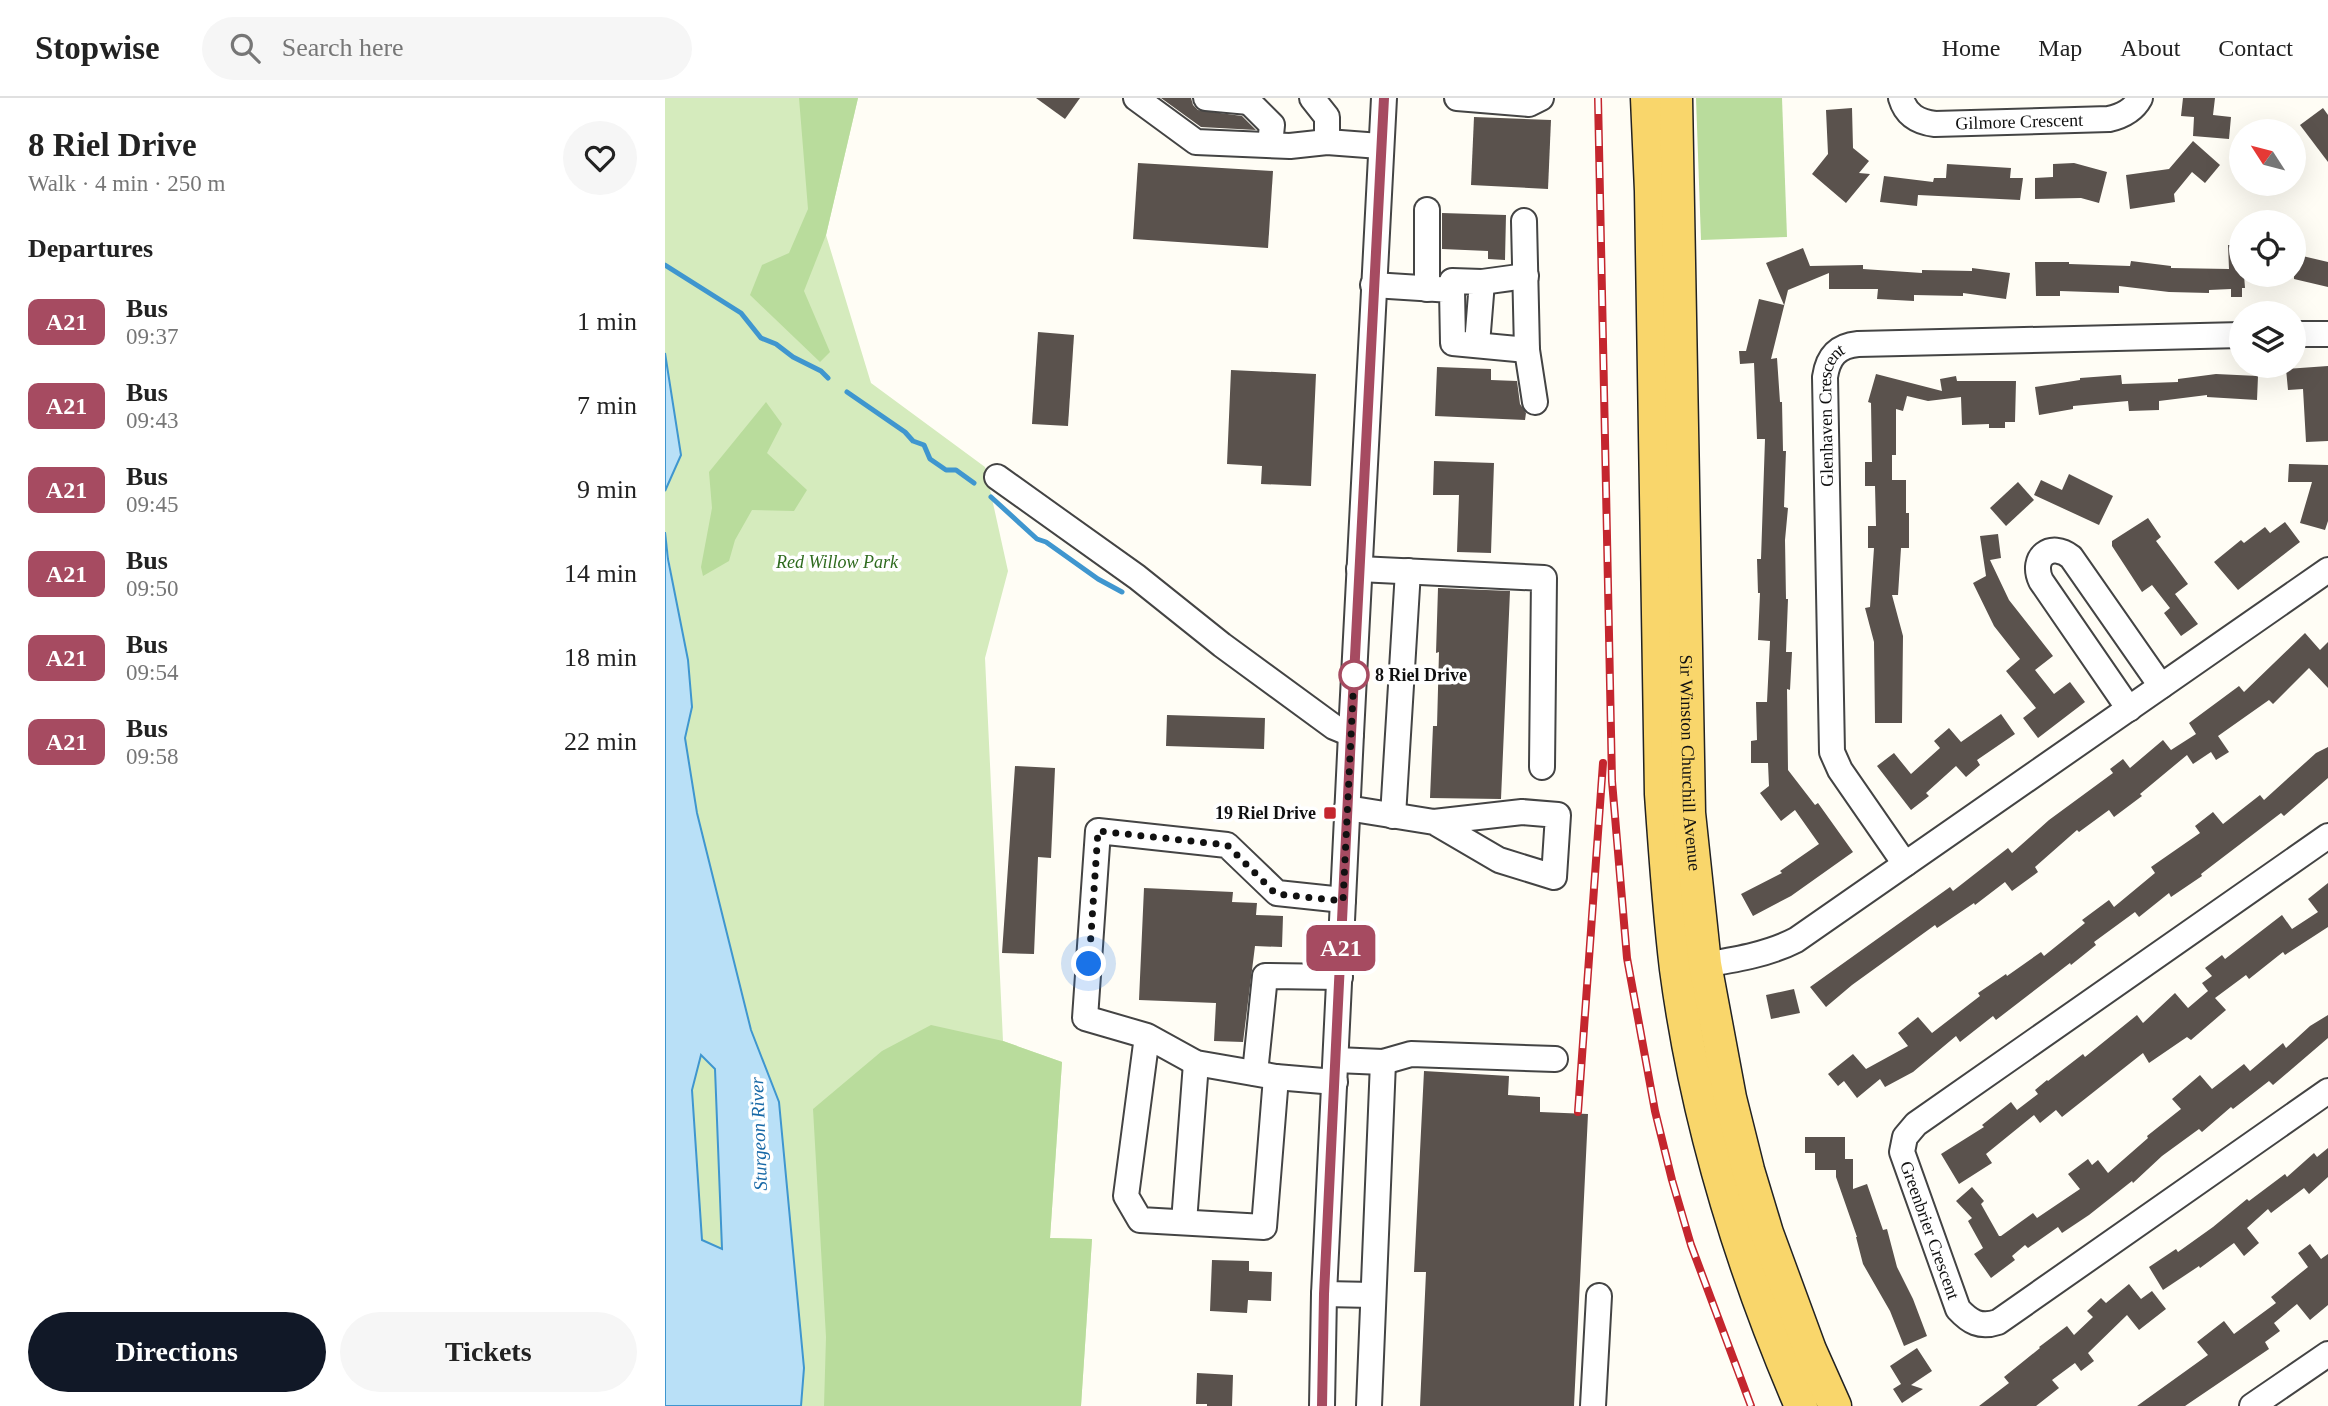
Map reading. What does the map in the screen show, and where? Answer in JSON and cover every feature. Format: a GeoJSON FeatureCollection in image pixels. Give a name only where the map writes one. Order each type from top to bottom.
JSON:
{"type":"FeatureCollection","features":[{"type":"Feature","properties":{"kind":"main road","name":"Sir Winston Churchill Avenue"},"geometry":{"type":"LineString","coordinates":[[1647,98],[1651,191],[1661,794],[1667,883],[1767,1233],[1810,1350],[1835,1406]]}},
{"type":"Feature","properties":{"kind":"main road","name":"Sir Winston Churchill Avenue"},"geometry":{"type":"LineString","coordinates":[[1676,98],[1691,967],[1699,1094],[1720,1180],[1744,1257],[1783,1365],[1801,1406]]}},
{"type":"Feature","properties":{"kind":"street"},"geometry":{"type":"LineString","coordinates":[[1136,98],[1196,142],[1290,146],[1327,142],[1380,146]]}},
{"type":"Feature","properties":{"kind":"street"},"geometry":{"type":"LineString","coordinates":[[1206,98],[1247,100],[1272,125],[1270,145]]}},
{"type":"Feature","properties":{"kind":"street"},"geometry":{"type":"LineString","coordinates":[[1322,1406],[1324,1294],[1347,808],[1384,98]]}},
{"type":"Feature","properties":{"kind":"street"},"geometry":{"type":"LineString","coordinates":[[1458,98],[1529,104],[1541,98]]}},
{"type":"Feature","properties":{"kind":"street","name":"Gilmore Crescent"},"geometry":{"type":"LineString","coordinates":[[1901,98],[1910,115],[1935,124],[2109,119],[2122,116],[2131,110],[2140,98]]}},
{"type":"Feature","properties":{"kind":"street"},"geometry":{"type":"LineString","coordinates":[[1323,104],[1327,142]]}},
{"type":"Feature","properties":{"kind":"street"},"geometry":{"type":"LineString","coordinates":[[1427,210],[1427,289]]}},
{"type":"Feature","properties":{"kind":"street"},"geometry":{"type":"LineString","coordinates":[[1524,221],[1527,350],[1535,402]]}},
{"type":"Feature","properties":{"kind":"street"},"geometry":{"type":"LineString","coordinates":[[1525,276],[1482,282],[1453,281],[1453,343],[1527,350]]}},
{"type":"Feature","properties":{"kind":"street"},"geometry":{"type":"LineString","coordinates":[[1477,344],[1482,282]]}},
{"type":"Feature","properties":{"kind":"street"},"geometry":{"type":"LineString","coordinates":[[1373,285],[1452,290]]}},
{"type":"Feature","properties":{"kind":"street"},"geometry":{"type":"LineString","coordinates":[[2306,334],[2328,334]]}},
{"type":"Feature","properties":{"kind":"street","name":"Glenhaven Crescent"},"geometry":{"type":"LineString","coordinates":[[1905,864],[1840,770],[1832,752],[1825,377],[1829,360],[1839,349],[1858,344],[2229,335]]}},
{"type":"Feature","properties":{"kind":"street"},"geometry":{"type":"LineString","coordinates":[[997,477],[1137,577],[1222,645],[1334,727],[1351,734]]}},
{"type":"Feature","properties":{"kind":"street"},"geometry":{"type":"LineString","coordinates":[[2129,709],[2041,581],[2037,568],[2050,550],[2058,549],[2071,557],[2161,687]]}},
{"type":"Feature","properties":{"kind":"street"},"geometry":{"type":"LineString","coordinates":[[1359,569],[1544,578],[1542,767]]}},
{"type":"Feature","properties":{"kind":"street"},"geometry":{"type":"LineString","coordinates":[[1691,967],[1785,946],[1808,932],[2328,570]]}},
{"type":"Feature","properties":{"kind":"street"},"geometry":{"type":"LineString","coordinates":[[1393,816],[1408,571]]}},
{"type":"Feature","properties":{"kind":"street"},"geometry":{"type":"LineString","coordinates":[[1347,808],[1434,822],[1522,812],[1558,816],[1554,877],[1499,860],[1434,822]]}},
{"type":"Feature","properties":{"kind":"street"},"geometry":{"type":"LineString","coordinates":[[1343,901],[1276,894],[1227,845],[1098,831],[1085,1018],[1147,1036],[1196,1063],[1266,1075],[1336,1071],[1411,1054],[1555,1059]]}},
{"type":"Feature","properties":{"kind":"street","name":"Greenbrier Crescent"},"geometry":{"type":"LineString","coordinates":[[2328,836],[1916,1124],[1905,1137],[1902,1152],[1958,1309],[1976,1324],[1990,1324],[2009,1314],[2328,1091]]}},
{"type":"Feature","properties":{"kind":"street"},"geometry":{"type":"LineString","coordinates":[[1147,1036],[1126,1196],[1140,1220],[1264,1227],[1265,976],[1340,977]]}},
{"type":"Feature","properties":{"kind":"street"},"geometry":{"type":"LineString","coordinates":[[1369,1406],[1383,1062]]}},
{"type":"Feature","properties":{"kind":"street"},"geometry":{"type":"LineString","coordinates":[[1184,1222],[1196,1063]]}},
{"type":"Feature","properties":{"kind":"street"},"geometry":{"type":"LineString","coordinates":[[1324,1294],[1373,1295]]}},
{"type":"Feature","properties":{"kind":"street"},"geometry":{"type":"LineString","coordinates":[[1593,1406],[1599,1296]]}},
{"type":"Feature","properties":{"kind":"street"},"geometry":{"type":"LineString","coordinates":[[2254,1406],[2328,1354]]}},
{"type":"Feature","properties":{"kind":"green space","name":"Red Willow Park"},"geometry":{"type":"Polygon","coordinates":[[[665,98],[858,98],[826,235],[871,383],[985,467],[1008,571],[985,658],[1003,1041],[1062,1062],[1050,1238],[1092,1239],[1081,1406],[801,1406],[804,1368],[779,1102],[751,1030],[697,813],[685,738],[692,707],[665,532],[665,491],[681,455],[665,353],[665,98]]]}},
{"type":"Feature","properties":{"kind":"green space"},"geometry":{"type":"Polygon","coordinates":[[[799,98],[858,98],[826,235],[804,291],[830,352],[820,362],[750,295],[762,265],[789,253],[808,209],[799,98]]]}},
{"type":"Feature","properties":{"kind":"green space"},"geometry":{"type":"Polygon","coordinates":[[[1696,98],[1782,98],[1787,237],[1701,240],[1696,98]]]}},
{"type":"Feature","properties":{"kind":"green space"},"geometry":{"type":"Polygon","coordinates":[[[766,402],[782,424],[767,453],[807,490],[794,511],[752,510],[735,540],[729,561],[703,576],[701,567],[712,508],[709,472],[766,402]]]}},
{"type":"Feature","properties":{"kind":"green space"},"geometry":{"type":"Polygon","coordinates":[[[931,1025],[1003,1041],[1062,1062],[1050,1238],[1092,1239],[1081,1406],[824,1406],[826,1337],[813,1109],[882,1051],[931,1025]]]}},
{"type":"Feature","properties":{"kind":"green space"},"geometry":{"type":"Polygon","coordinates":[[[701,1055],[715,1069],[723,1249],[702,1241],[692,1090],[701,1055]]]}},
{"type":"Feature","properties":{"kind":"water"},"geometry":{"type":"Polygon","coordinates":[[[665,353],[681,455],[665,491],[665,353]]]}},
{"type":"Feature","properties":{"kind":"water","name":"Sturgeon River"},"geometry":{"type":"Polygon","coordinates":[[[665,532],[688,660],[692,707],[685,738],[697,813],[751,1030],[779,1102],[804,1368],[801,1406],[665,1406],[665,532]],[[701,1055],[692,1090],[702,1240],[722,1249],[715,1069],[701,1055]]]}},
{"type":"Feature","properties":{"kind":"building"},"geometry":{"type":"Polygon","coordinates":[[[1036,98],[1080,98],[1065,119],[1036,98]]]}},
{"type":"Feature","properties":{"kind":"building"},"geometry":{"type":"Polygon","coordinates":[[[1161,98],[1191,98],[1198,110],[1242,116],[1256,130],[1201,127],[1161,98]]]}},
{"type":"Feature","properties":{"kind":"building"},"geometry":{"type":"Polygon","coordinates":[[[2183,98],[2215,98],[2213,115],[2231,117],[2229,139],[2193,136],[2194,117],[2181,116],[2183,98]]]}},
{"type":"Feature","properties":{"kind":"building"},"geometry":{"type":"Polygon","coordinates":[[[1852,108],[1853,148],[1869,161],[1859,173],[1870,174],[1846,203],[1812,174],[1828,154],[1826,110],[1852,108]]]}},
{"type":"Feature","properties":{"kind":"building"},"geometry":{"type":"Polygon","coordinates":[[[2323,108],[2328,115],[2328,162],[2307,134],[2307,120],[2323,108]]]}},
{"type":"Feature","properties":{"kind":"building"},"geometry":{"type":"Polygon","coordinates":[[[1474,117],[1551,120],[1548,189],[1471,185],[1474,117]]]}},
{"type":"Feature","properties":{"kind":"building"},"geometry":{"type":"Polygon","coordinates":[[[2193,141],[2220,165],[2205,183],[2192,172],[2174,194],[2175,202],[2130,209],[2126,175],[2169,169],[2193,141]]]}},
{"type":"Feature","properties":{"kind":"building"},"geometry":{"type":"Polygon","coordinates":[[[1138,163],[1273,171],[1268,248],[1133,239],[1138,163]]]}},
{"type":"Feature","properties":{"kind":"building"},"geometry":{"type":"Polygon","coordinates":[[[2074,163],[2107,172],[2099,203],[2081,198],[2035,199],[2035,178],[2053,177],[2053,164],[2074,163]]]}},
{"type":"Feature","properties":{"kind":"building"},"geometry":{"type":"Polygon","coordinates":[[[1947,164],[2011,168],[2010,178],[2023,178],[2020,200],[1918,195],[1917,206],[1880,202],[1884,176],[1933,182],[1934,178],[1946,178],[1947,164]]]}},
{"type":"Feature","properties":{"kind":"building"},"geometry":{"type":"Polygon","coordinates":[[[1442,213],[1506,215],[1505,260],[1488,259],[1488,251],[1442,249],[1442,213]]]}},
{"type":"Feature","properties":{"kind":"building"},"geometry":{"type":"Polygon","coordinates":[[[1803,248],[1810,266],[1863,265],[1863,269],[1922,273],[1922,270],[1972,271],[1972,268],[2010,273],[2006,299],[1963,293],[1963,296],[1914,295],[1914,301],[1877,299],[1878,289],[1829,289],[1829,273],[1788,290],[1771,359],[1777,358],[1782,402],[1783,451],[1786,451],[1786,652],[1792,652],[1790,690],[1787,689],[1788,770],[1815,805],[1818,803],[1853,852],[1791,896],[1753,916],[1741,894],[1782,873],[1780,871],[1819,844],[1795,810],[1781,821],[1760,793],[1769,786],[1768,763],[1751,763],[1751,741],[1757,740],[1756,702],[1767,702],[1770,641],[1758,640],[1760,593],[1757,559],[1761,559],[1765,439],[1757,439],[1754,363],[1740,364],[1739,351],[1746,351],[1759,299],[1784,305],[1766,263],[1803,248]]]}},
{"type":"Feature","properties":{"kind":"building"},"geometry":{"type":"Polygon","coordinates":[[[2306,257],[2328,262],[2328,287],[2306,282],[2306,257]]]}},
{"type":"Feature","properties":{"kind":"building"},"geometry":{"type":"Polygon","coordinates":[[[2131,261],[2171,268],[2229,269],[2229,287],[2245,287],[2242,288],[2242,297],[2231,297],[2231,289],[2209,290],[2209,293],[2169,292],[2119,286],[2119,293],[2060,291],[2060,296],[2036,296],[2035,262],[2130,266],[2131,261]]]}},
{"type":"Feature","properties":{"kind":"building"},"geometry":{"type":"Polygon","coordinates":[[[1038,332],[1074,335],[1068,426],[1032,424],[1038,332]]]}},
{"type":"Feature","properties":{"kind":"building"},"geometry":{"type":"Polygon","coordinates":[[[2328,366],[2328,441],[2306,442],[2303,389],[2288,390],[2287,378],[2306,378],[2306,368],[2328,366]]]}},
{"type":"Feature","properties":{"kind":"building"},"geometry":{"type":"Polygon","coordinates":[[[1437,367],[1491,369],[1491,380],[1517,381],[1520,404],[1526,413],[1525,420],[1435,416],[1437,367]]]}},
{"type":"Feature","properties":{"kind":"building"},"geometry":{"type":"Polygon","coordinates":[[[1231,370],[1316,374],[1311,486],[1261,484],[1262,466],[1227,464],[1231,370]]]}},
{"type":"Feature","properties":{"kind":"building"},"geometry":{"type":"Polygon","coordinates":[[[1876,374],[1942,391],[1940,379],[1956,376],[1957,381],[2016,381],[2015,422],[2005,422],[2005,428],[1989,428],[1989,424],[1962,425],[1961,397],[1928,401],[1907,396],[1903,411],[1896,409],[1896,455],[1892,455],[1892,480],[1906,480],[1906,513],[1909,513],[1909,548],[1901,548],[1898,595],[1892,595],[1903,636],[1902,723],[1875,723],[1874,642],[1865,608],[1870,607],[1874,548],[1868,548],[1868,526],[1876,526],[1875,486],[1865,486],[1865,462],[1872,462],[1871,403],[1868,402],[1876,374]]]}},
{"type":"Feature","properties":{"kind":"building"},"geometry":{"type":"Polygon","coordinates":[[[2216,374],[2229,375],[2229,378],[2258,378],[2257,400],[2207,395],[2159,401],[2159,410],[2129,411],[2128,401],[2073,406],[2073,409],[2039,415],[2035,387],[2080,378],[2121,375],[2122,384],[2178,382],[2178,379],[2216,374]]]}},
{"type":"Feature","properties":{"kind":"building"},"geometry":{"type":"Polygon","coordinates":[[[1434,461],[1494,463],[1491,553],[1457,552],[1459,495],[1433,495],[1434,461]]]}},
{"type":"Feature","properties":{"kind":"building"},"geometry":{"type":"Polygon","coordinates":[[[2289,464],[2328,465],[2328,521],[2325,530],[2300,523],[2312,482],[2288,482],[2289,464]]]}},
{"type":"Feature","properties":{"kind":"building"},"geometry":{"type":"Polygon","coordinates":[[[2069,474],[2113,496],[2099,525],[2034,495],[2041,480],[2062,490],[2069,474]]]}},
{"type":"Feature","properties":{"kind":"building"},"geometry":{"type":"Polygon","coordinates":[[[2018,482],[2034,500],[2006,526],[1990,508],[2018,482]]]}},
{"type":"Feature","properties":{"kind":"building"},"geometry":{"type":"Polygon","coordinates":[[[2148,518],[2161,537],[2156,541],[2188,584],[2175,594],[2198,624],[2181,636],[2164,613],[2170,608],[2152,585],[2142,592],[2112,546],[2112,541],[2148,518]]]}},
{"type":"Feature","properties":{"kind":"building"},"geometry":{"type":"Polygon","coordinates":[[[2285,522],[2300,542],[2238,590],[2214,562],[2241,540],[2244,543],[2265,527],[2270,533],[2285,522]]]}},
{"type":"Feature","properties":{"kind":"building"},"geometry":{"type":"Polygon","coordinates":[[[1998,534],[2001,558],[1990,560],[2009,600],[2053,656],[2035,670],[2054,694],[2070,682],[2085,702],[2038,738],[2023,718],[2036,708],[2006,671],[2020,659],[1994,626],[1973,583],[1986,576],[1980,536],[1998,534]]]}},
{"type":"Feature","properties":{"kind":"building"},"geometry":{"type":"Polygon","coordinates":[[[1438,588],[1510,591],[1501,799],[1430,798],[1433,726],[1437,726],[1438,588]]]}},
{"type":"Feature","properties":{"kind":"building"},"geometry":{"type":"Polygon","coordinates":[[[2305,633],[2320,650],[2328,642],[2328,688],[2309,668],[2273,704],[2269,700],[2218,736],[2229,752],[2216,760],[2211,752],[2193,764],[2187,755],[2140,794],[2142,796],[2114,817],[2109,810],[2079,832],[2077,830],[2035,867],[2038,872],[2012,891],[2005,882],[1975,905],[1974,903],[1937,928],[1935,925],[1826,1007],[1810,987],[1950,887],[1953,891],[2008,848],[2012,853],[2049,820],[2113,773],[2110,769],[2123,759],[2130,768],[2163,740],[2171,750],[2196,734],[2189,723],[2239,686],[2244,692],[2305,633]]]}},
{"type":"Feature","properties":{"kind":"building"},"geometry":{"type":"Polygon","coordinates":[[[2001,714],[2015,734],[1977,760],[1980,765],[1966,777],[1956,766],[1926,793],[1929,796],[1911,810],[1877,766],[1894,753],[1911,774],[1940,748],[1934,741],[1949,728],[1961,742],[2001,714]]]}},
{"type":"Feature","properties":{"kind":"building"},"geometry":{"type":"Polygon","coordinates":[[[1167,715],[1265,718],[1264,749],[1166,746],[1167,715]]]}},
{"type":"Feature","properties":{"kind":"building"},"geometry":{"type":"Polygon","coordinates":[[[2328,747],[2328,778],[2284,816],[2281,813],[2201,874],[2202,876],[2171,897],[2169,893],[2139,917],[2135,912],[2094,942],[2096,945],[2071,965],[2070,963],[1996,1020],[1993,1016],[1960,1042],[1956,1036],[1913,1072],[1885,1087],[1880,1079],[1857,1098],[1844,1081],[1838,1086],[1828,1074],[1853,1054],[1866,1069],[1908,1046],[1898,1033],[1918,1017],[1932,1033],[1980,996],[1978,993],[2041,952],[2044,956],[2085,923],[2082,920],[2109,900],[2114,907],[2155,873],[2151,867],[2200,833],[2195,826],[2213,812],[2223,824],[2260,795],[2264,800],[2316,753],[2328,747]]]}},
{"type":"Feature","properties":{"kind":"building"},"geometry":{"type":"Polygon","coordinates":[[[1015,766],[1055,768],[1051,858],[1038,857],[1034,954],[1002,953],[1015,766]]]}},
{"type":"Feature","properties":{"kind":"building"},"geometry":{"type":"Polygon","coordinates":[[[2328,883],[2328,927],[2285,955],[2283,952],[2249,979],[2246,975],[2215,998],[2226,1010],[2191,1040],[2187,1037],[2149,1063],[2143,1053],[2062,1117],[2056,1110],[2040,1123],[2034,1115],[1986,1154],[1992,1163],[1959,1184],[1941,1154],[1984,1127],[1982,1125],[2011,1102],[2017,1110],[2038,1094],[2035,1090],[2047,1080],[2083,1054],[2085,1057],[2137,1015],[2143,1023],[2175,993],[2188,1008],[2208,991],[2202,983],[2212,976],[2205,968],[2222,955],[2225,959],[2282,915],[2292,929],[2318,912],[2308,899],[2328,883]]]}},
{"type":"Feature","properties":{"kind":"building"},"geometry":{"type":"Polygon","coordinates":[[[1144,888],[1233,892],[1232,902],[1257,903],[1256,915],[1283,916],[1282,947],[1255,946],[1243,1042],[1214,1041],[1216,1003],[1139,1000],[1144,888]]]}},
{"type":"Feature","properties":{"kind":"building"},"geometry":{"type":"Polygon","coordinates":[[[1794,989],[1800,1013],[1771,1019],[1766,995],[1794,989]]]}},
{"type":"Feature","properties":{"kind":"building"},"geometry":{"type":"Polygon","coordinates":[[[2328,1015],[2328,1038],[2273,1085],[2269,1081],[2233,1109],[2231,1107],[2202,1132],[2199,1129],[2162,1156],[2133,1183],[2132,1181],[2062,1233],[2058,1227],[2028,1248],[2025,1245],[2012,1256],[2015,1260],[1991,1278],[1974,1254],[1983,1248],[1968,1221],[1972,1218],[1956,1201],[1972,1187],[1984,1201],[1981,1204],[2001,1236],[2033,1213],[2037,1218],[2080,1189],[2068,1174],[2088,1159],[2092,1165],[2098,1160],[2108,1173],[2148,1138],[2147,1136],[2181,1109],[2172,1099],[2200,1075],[2212,1089],[2244,1064],[2250,1071],[2283,1043],[2286,1048],[2310,1026],[2328,1015]]]}},
{"type":"Feature","properties":{"kind":"building"},"geometry":{"type":"Polygon","coordinates":[[[1424,1071],[1509,1076],[1508,1095],[1540,1097],[1540,1112],[1588,1114],[1574,1406],[1420,1406],[1426,1272],[1414,1272],[1424,1071]]]}},
{"type":"Feature","properties":{"kind":"building"},"geometry":{"type":"Polygon","coordinates":[[[1805,1137],[1845,1137],[1845,1159],[1853,1159],[1853,1189],[1867,1184],[1883,1230],[1887,1229],[1897,1267],[1927,1336],[1904,1346],[1890,1311],[1863,1264],[1836,1170],[1815,1170],[1815,1153],[1805,1153],[1805,1137]]]}},
{"type":"Feature","properties":{"kind":"building"},"geometry":{"type":"Polygon","coordinates":[[[2328,1148],[2328,1177],[2309,1194],[2304,1188],[2271,1213],[2268,1209],[2247,1228],[2259,1243],[2244,1256],[2234,1243],[2163,1290],[2149,1267],[2176,1249],[2178,1252],[2247,1199],[2249,1201],[2285,1174],[2287,1177],[2314,1153],[2317,1157],[2328,1148]]]}},
{"type":"Feature","properties":{"kind":"building"},"geometry":{"type":"Polygon","coordinates":[[[2310,1244],[2321,1259],[2328,1254],[2328,1305],[2310,1320],[2297,1304],[2274,1323],[2280,1331],[2265,1342],[2269,1349],[2185,1406],[2137,1406],[2208,1355],[2197,1342],[2224,1321],[2234,1334],[2276,1303],[2271,1297],[2308,1267],[2298,1253],[2310,1244]]]}},
{"type":"Feature","properties":{"kind":"building"},"geometry":{"type":"Polygon","coordinates":[[[1212,1260],[1249,1261],[1249,1271],[1272,1272],[1271,1301],[1248,1300],[1247,1313],[1210,1311],[1212,1260]]]}},
{"type":"Feature","properties":{"kind":"building"},"geometry":{"type":"Polygon","coordinates":[[[2129,1284],[2141,1299],[2152,1291],[2166,1309],[2139,1330],[2127,1315],[2088,1353],[2094,1361],[2081,1371],[2075,1363],[2052,1380],[2059,1388],[2036,1406],[1979,1406],[2009,1383],[2004,1377],[2039,1347],[2067,1326],[2074,1335],[2093,1317],[2087,1311],[2101,1298],[2106,1303],[2129,1284]]]}},
{"type":"Feature","properties":{"kind":"building"},"geometry":{"type":"Polygon","coordinates":[[[1917,1348],[1932,1371],[1911,1385],[1923,1389],[1902,1403],[1893,1389],[1901,1384],[1890,1366],[1917,1348]]]}},
{"type":"Feature","properties":{"kind":"building"},"geometry":{"type":"Polygon","coordinates":[[[1197,1373],[1233,1375],[1232,1406],[1196,1404],[1197,1373]]]}},
{"type":"Feature","properties":{"kind":"waterway"},"geometry":{"type":"LineString","coordinates":[[665,265],[741,313],[761,338],[776,344],[828,378]]}},
{"type":"Feature","properties":{"kind":"waterway"},"geometry":{"type":"LineString","coordinates":[[847,392],[905,432],[913,441],[924,445],[930,459],[946,470],[956,470],[974,483]]}},
{"type":"Feature","properties":{"kind":"waterway"},"geometry":{"type":"LineString","coordinates":[[991,497],[1037,539],[1046,542],[1098,579],[1122,592]]}},
{"type":"Feature","properties":{"kind":"railway"},"geometry":{"type":"LineString","coordinates":[[1598,98],[1612,781],[1627,958],[1655,1111],[1672,1180],[1691,1245],[1751,1406]]}},
{"type":"Feature","properties":{"kind":"railway"},"geometry":{"type":"LineString","coordinates":[[1578,1112],[1603,763]]}},
{"type":"Feature","properties":{"kind":"bus line","name":"A21"},"geometry":{"type":"LineString","coordinates":[[1322,1406],[1324,1294],[1384,98]]}},
{"type":"Feature","properties":{"kind":"place","name":"8 Riel Drive"},"geometry":{"type":"Point","coordinates":[1354,675]}},
{"type":"Feature","properties":{"kind":"place","name":"19 Riel Drive"},"geometry":{"type":"Point","coordinates":[1330,813]}},
{"type":"Feature","properties":{"kind":"route"},"geometry":{"type":"LineString","coordinates":[[1089,964],[1098,831],[1227,845],[1276,894],[1343,901],[1354,675]]}}]}
